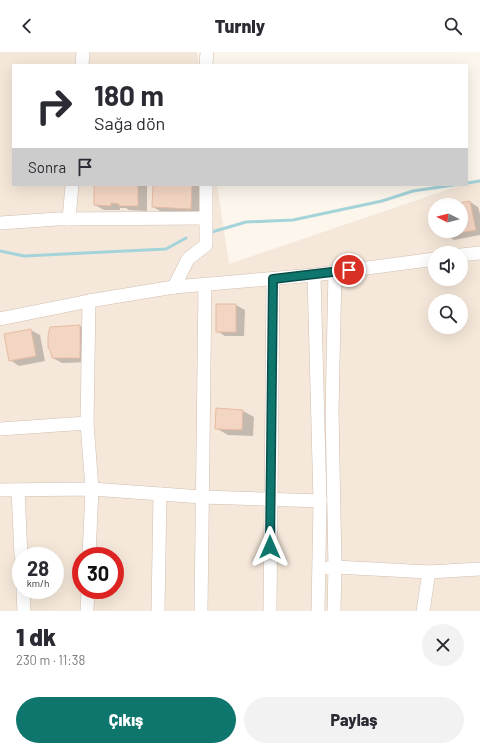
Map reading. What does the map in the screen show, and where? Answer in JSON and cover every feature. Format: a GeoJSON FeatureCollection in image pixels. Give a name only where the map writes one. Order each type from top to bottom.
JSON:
{"type":"FeatureCollection","features":[{"type":"Feature","properties":{"kind":"street"},"geometry":{"type":"LineString","coordinates":[[82,64],[83,52]]}},
{"type":"Feature","properties":{"kind":"street"},"geometry":{"type":"LineString","coordinates":[[206,64],[207,52]]}},
{"type":"Feature","properties":{"kind":"street"},"geometry":{"type":"LineString","coordinates":[[70,219],[72,186]]}},
{"type":"Feature","properties":{"kind":"street"},"geometry":{"type":"LineString","coordinates":[[174,287],[188,259],[206,244],[206,186]]}},
{"type":"Feature","properties":{"kind":"street"},"geometry":{"type":"LineString","coordinates":[[0,223],[70,219],[206,218]]}},
{"type":"Feature","properties":{"kind":"street"},"geometry":{"type":"LineString","coordinates":[[468,254],[480,253]]}},
{"type":"Feature","properties":{"kind":"street"},"geometry":{"type":"LineString","coordinates":[[0,319],[89,301],[174,287],[314,275],[428,260]]}},
{"type":"Feature","properties":{"kind":"street"},"geometry":{"type":"LineString","coordinates":[[334,611],[335,567],[332,411],[335,272]]}},
{"type":"Feature","properties":{"kind":"street"},"geometry":{"type":"LineString","coordinates":[[314,275],[320,501],[318,611]]}},
{"type":"Feature","properties":{"kind":"street"},"geometry":{"type":"LineString","coordinates":[[270,611],[273,279]]}},
{"type":"Feature","properties":{"kind":"street"},"geometry":{"type":"LineString","coordinates":[[201,611],[205,284]]}},
{"type":"Feature","properties":{"kind":"street"},"geometry":{"type":"LineString","coordinates":[[89,301],[87,423],[92,489],[89,547]]}},
{"type":"Feature","properties":{"kind":"street"},"geometry":{"type":"LineString","coordinates":[[0,429],[87,423]]}},
{"type":"Feature","properties":{"kind":"street"},"geometry":{"type":"LineString","coordinates":[[0,490],[92,489],[202,497],[320,501]]}},
{"type":"Feature","properties":{"kind":"street"},"geometry":{"type":"LineString","coordinates":[[18,490],[21,547]]}},
{"type":"Feature","properties":{"kind":"street"},"geometry":{"type":"LineString","coordinates":[[158,611],[160,494]]}},
{"type":"Feature","properties":{"kind":"street"},"geometry":{"type":"LineString","coordinates":[[319,570],[335,567],[429,572],[480,569]]}},
{"type":"Feature","properties":{"kind":"street"},"geometry":{"type":"LineString","coordinates":[[423,611],[429,572]]}},
{"type":"Feature","properties":{"kind":"street"},"geometry":{"type":"LineString","coordinates":[[23,599],[24,611]]}},
{"type":"Feature","properties":{"kind":"street"},"geometry":{"type":"LineString","coordinates":[[87,611],[88,599]]}},
{"type":"Feature","properties":{"kind":"shaded area"},"geometry":{"type":"Polygon","coordinates":[[[0,52],[197,52],[199,64],[12,64],[12,186],[217,186],[229,264],[458,186],[468,186],[468,183],[480,179],[480,611],[0,611],[0,52]]]}},
{"type":"Feature","properties":{"kind":"building"},"geometry":{"type":"Polygon","coordinates":[[[94,186],[138,186],[138,206],[119,206],[119,204],[111,203],[111,206],[94,205],[94,186]]]}},
{"type":"Feature","properties":{"kind":"building"},"geometry":{"type":"Polygon","coordinates":[[[153,186],[192,186],[191,209],[152,207],[153,186]]]}},
{"type":"Feature","properties":{"kind":"building"},"geometry":{"type":"Polygon","coordinates":[[[468,201],[470,201],[476,230],[468,232],[468,201]]]}},
{"type":"Feature","properties":{"kind":"building"},"geometry":{"type":"Polygon","coordinates":[[[216,304],[236,304],[236,332],[216,332],[216,304]]]}},
{"type":"Feature","properties":{"kind":"building"},"geometry":{"type":"Polygon","coordinates":[[[80,325],[80,358],[52,358],[48,348],[50,327],[80,325]]]}},
{"type":"Feature","properties":{"kind":"building"},"geometry":{"type":"Polygon","coordinates":[[[31,329],[36,356],[9,361],[4,334],[31,329]]]}},
{"type":"Feature","properties":{"kind":"building"},"geometry":{"type":"Polygon","coordinates":[[[216,408],[243,410],[242,430],[215,429],[216,408]]]}},
{"type":"Feature","properties":{"kind":"waterway"},"geometry":{"type":"LineString","coordinates":[[468,183],[480,181]]}},
{"type":"Feature","properties":{"kind":"waterway"},"geometry":{"type":"LineString","coordinates":[[212,232],[246,222],[293,220],[382,201],[413,191],[447,186]]}},
{"type":"Feature","properties":{"kind":"waterway"},"geometry":{"type":"LineString","coordinates":[[0,251],[24,256],[166,249],[186,238]]}},
{"type":"Feature","properties":{"kind":"route"},"geometry":{"type":"LineString","coordinates":[[270,547],[273,279],[349,270]]}}]}
